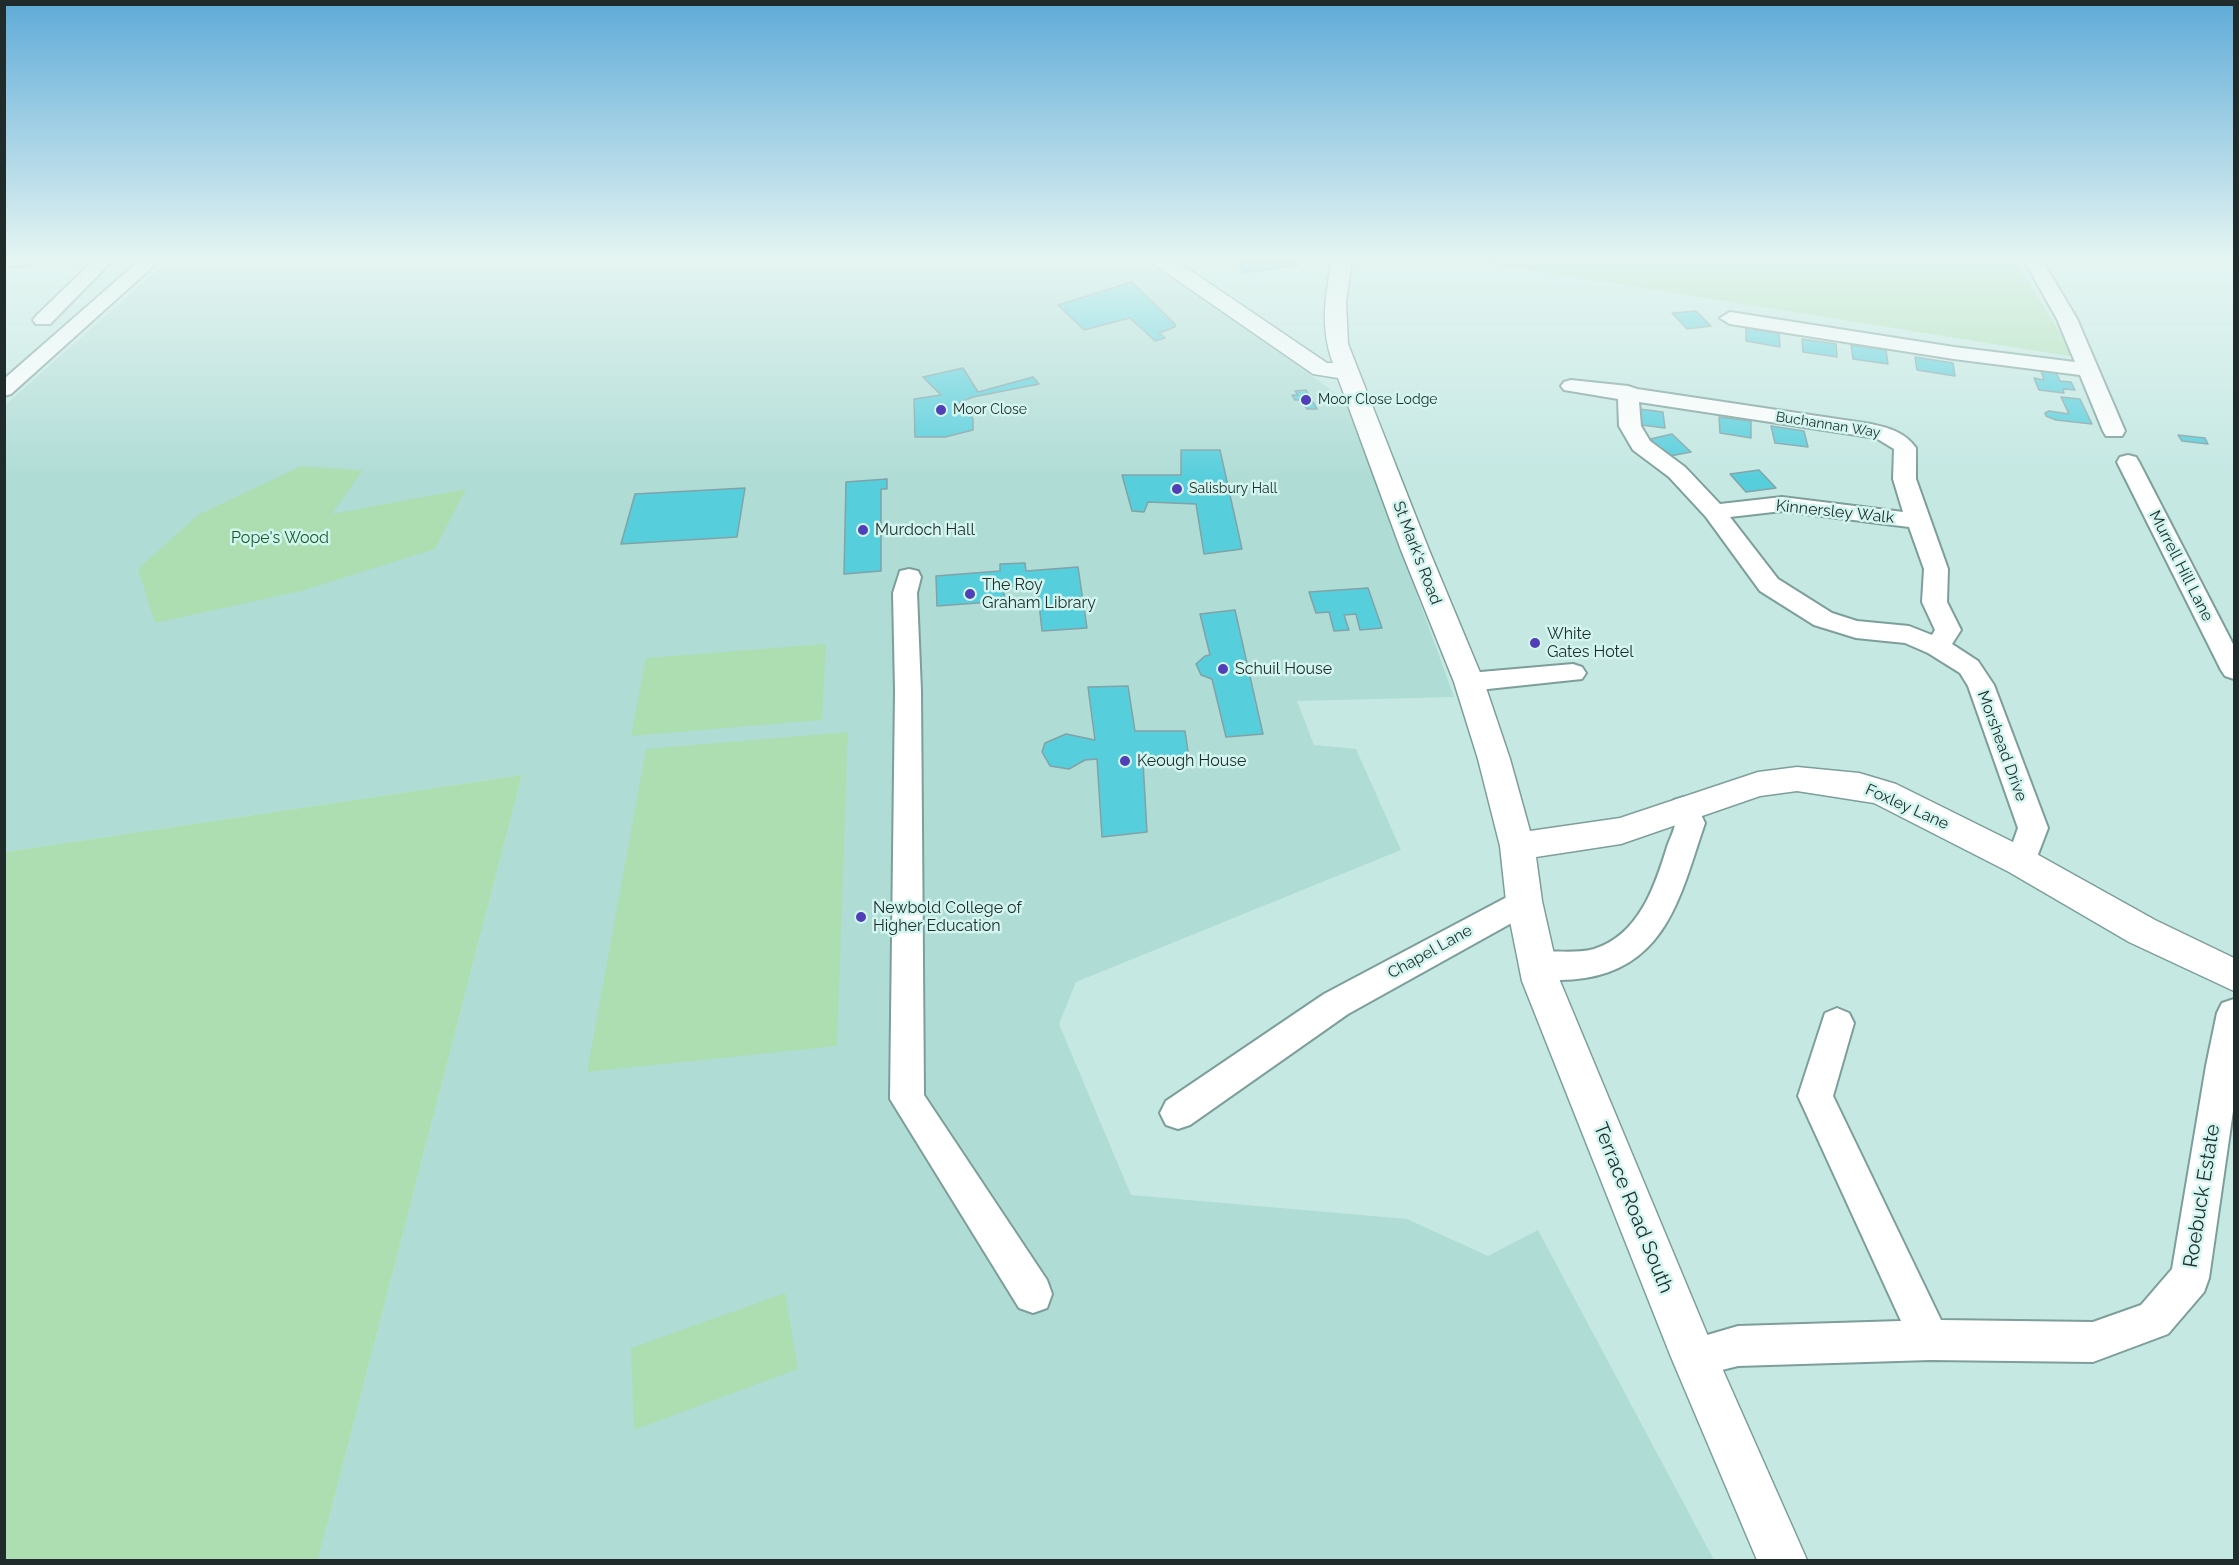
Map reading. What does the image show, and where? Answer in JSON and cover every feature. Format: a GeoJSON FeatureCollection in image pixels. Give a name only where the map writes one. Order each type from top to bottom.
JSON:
{"type":"FeatureCollection","features":[{"type":"Feature","properties":{"kind":"street"},"geometry":{"type":"LineString","coordinates":[[4,390],[68,333]]}},
{"type":"Feature","properties":{"kind":"street"},"geometry":{"type":"LineString","coordinates":[[1268,333],[1321,369],[1346,372]]}},
{"type":"Feature","properties":{"kind":"street","name":"St Mark's Road"},"geometry":{"type":"LineString","coordinates":[[1336,333],[1346,372],[1469,682],[1494,759],[1517,846]]}},
{"type":"Feature","properties":{"kind":"street"},"geometry":{"type":"LineString","coordinates":[[1827,333],[1954,353],[2087,370]]}},
{"type":"Feature","properties":{"kind":"street"},"geometry":{"type":"LineString","coordinates":[[2073,333],[2114,431]]}},
{"type":"Feature","properties":{"kind":"street","name":"Buchannan Way"},"geometry":{"type":"LineString","coordinates":[[1572,386],[1628,392],[1857,428],[1881,432],[1895,438],[1905,448],[1903,475],[1926,535],[1937,572],[1933,589],[1934,603],[1948,630],[1937,647]]}},
{"type":"Feature","properties":{"kind":"street","name":"Morshead Drive"},"geometry":{"type":"LineString","coordinates":[[1628,392],[1630,426],[1641,445],[1677,472],[1714,512],[1769,585],[1823,620],[1856,629],[1909,635],[1937,647],[1969,667],[1982,686],[2018,792],[2033,828],[2021,862]]}},
{"type":"Feature","properties":{"kind":"street","name":"Murrell Hill Lane"},"geometry":{"type":"LineString","coordinates":[[2128,462],[2235,670]]}},
{"type":"Feature","properties":{"kind":"street","name":"Kinnersley Walk"},"geometry":{"type":"LineString","coordinates":[[1714,512],[1782,504],[1919,521]]}},
{"type":"Feature","properties":{"kind":"street"},"geometry":{"type":"LineString","coordinates":[[909,577],[905,593],[908,691],[907,1099],[1033,1294]]}},
{"type":"Feature","properties":{"kind":"street"},"geometry":{"type":"LineString","coordinates":[[1469,682],[1573,673]]}},
{"type":"Feature","properties":{"kind":"street","name":"Foxley Lane"},"geometry":{"type":"LineString","coordinates":[[1517,846],[1621,831],[1758,784],[1797,779],[1859,786],[1884,793],[2021,862],[2142,931],[2235,975]]}},
{"type":"Feature","properties":{"kind":"street"},"geometry":{"type":"LineString","coordinates":[[1537,965],[1558,966],[1604,960],[1624,948],[1651,922],[1668,891],[1690,823],[1684,808]]}},
{"type":"Feature","properties":{"kind":"street","name":"Terrace Road South"},"geometry":{"type":"LineString","coordinates":[[1517,846],[1524,901],[1537,965],[1694,1357],[1782,1560]]}},
{"type":"Feature","properties":{"kind":"street","name":"Chapel Lane"},"geometry":{"type":"LineString","coordinates":[[1178,1113],[1336,1004],[1524,901]]}},
{"type":"Feature","properties":{"kind":"street","name":"Roebuck Estate"},"geometry":{"type":"LineString","coordinates":[[1694,1357],[1738,1346],[1930,1340],[2093,1342],[2154,1320],[2190,1278],[2223,1066],[2235,1013]]}},
{"type":"Feature","properties":{"kind":"street"},"geometry":{"type":"LineString","coordinates":[[1837,1023],[1815,1096],[1930,1340]]}},
{"type":"Feature","properties":{"kind":"shaded area","name":"Newbold College of Higher Education"},"geometry":{"type":"Polygon","coordinates":[[[86,333],[1252,333],[1347,401],[1454,697],[1297,701],[1314,745],[1356,749],[1401,850],[1076,982],[1059,1024],[1131,1195],[1407,1219],[1488,1256],[1538,1230],[1714,1560],[318,1560],[522,775],[5,852],[4,406],[86,333]]]}},
{"type":"Feature","properties":{"kind":"green space"},"geometry":{"type":"Polygon","coordinates":[[[1925,333],[2060,333],[2075,357],[1925,333]]]}},
{"type":"Feature","properties":{"kind":"green space","name":"Pope's Wood"},"geometry":{"type":"Polygon","coordinates":[[[301,466],[363,470],[332,514],[466,489],[435,549],[301,591],[155,623],[138,569],[198,515],[301,466]]]}},
{"type":"Feature","properties":{"kind":"green space"},"geometry":{"type":"Polygon","coordinates":[[[826,644],[822,720],[631,736],[646,658],[826,644]]]}},
{"type":"Feature","properties":{"kind":"green space"},"geometry":{"type":"Polygon","coordinates":[[[848,732],[837,1046],[587,1072],[646,749],[848,732]]]}},
{"type":"Feature","properties":{"kind":"green space"},"geometry":{"type":"Polygon","coordinates":[[[522,775],[318,1560],[5,1560],[5,852],[522,775]]]}},
{"type":"Feature","properties":{"kind":"green space"},"geometry":{"type":"Polygon","coordinates":[[[785,1293],[798,1369],[634,1430],[631,1348],[785,1293]]]}},
{"type":"Feature","properties":{"kind":"building"},"geometry":{"type":"Polygon","coordinates":[[[1146,333],[1159,333],[1165,338],[1155,341],[1146,333]]]}},
{"type":"Feature","properties":{"kind":"building"},"geometry":{"type":"Polygon","coordinates":[[[1746,333],[1779,333],[1780,347],[1746,341],[1746,333]]]}},
{"type":"Feature","properties":{"kind":"building"},"geometry":{"type":"Polygon","coordinates":[[[1802,339],[1836,344],[1837,357],[1803,352],[1802,339]]]}},
{"type":"Feature","properties":{"kind":"building"},"geometry":{"type":"Polygon","coordinates":[[[1851,345],[1886,350],[1888,364],[1853,359],[1851,345]]]}},
{"type":"Feature","properties":{"kind":"building"},"geometry":{"type":"Polygon","coordinates":[[[1915,357],[1953,363],[1955,376],[1917,370],[1915,357]]]}},
{"type":"Feature","properties":{"kind":"building","name":"Moor Close"},"geometry":{"type":"Polygon","coordinates":[[[963,368],[978,392],[1033,377],[1039,384],[973,397],[960,402],[973,419],[973,430],[945,437],[915,437],[914,399],[941,395],[923,377],[963,368]]]}},
{"type":"Feature","properties":{"kind":"building"},"geometry":{"type":"Polygon","coordinates":[[[2041,371],[2056,372],[2060,381],[2071,382],[2075,390],[2063,389],[2064,393],[2039,390],[2034,378],[2044,380],[2041,371]]]}},
{"type":"Feature","properties":{"kind":"building","name":"Moor Close Lodge"},"geometry":{"type":"Polygon","coordinates":[[[1306,390],[1317,409],[1307,409],[1301,400],[1295,400],[1292,395],[1298,395],[1295,391],[1306,390]]]}},
{"type":"Feature","properties":{"kind":"building"},"geometry":{"type":"Polygon","coordinates":[[[2061,397],[2080,399],[2092,424],[2056,420],[2046,416],[2045,413],[2049,411],[2069,414],[2061,397]]]}},
{"type":"Feature","properties":{"kind":"building"},"geometry":{"type":"Polygon","coordinates":[[[1632,408],[1663,412],[1665,428],[1633,424],[1632,408]]]}},
{"type":"Feature","properties":{"kind":"building"},"geometry":{"type":"Polygon","coordinates":[[[1719,417],[1751,421],[1751,438],[1720,433],[1719,417]]]}},
{"type":"Feature","properties":{"kind":"building"},"geometry":{"type":"Polygon","coordinates":[[[1771,426],[1804,431],[1808,447],[1775,443],[1771,426]]]}},
{"type":"Feature","properties":{"kind":"building"},"geometry":{"type":"Polygon","coordinates":[[[1672,434],[1691,452],[1665,457],[1646,440],[1672,434]]]}},
{"type":"Feature","properties":{"kind":"building"},"geometry":{"type":"Polygon","coordinates":[[[2178,435],[2205,438],[2208,444],[2182,441],[2178,435]]]}},
{"type":"Feature","properties":{"kind":"building","name":"Salisbury Hall"},"geometry":{"type":"Polygon","coordinates":[[[1181,450],[1220,450],[1242,549],[1204,554],[1196,504],[1148,502],[1144,512],[1132,511],[1122,475],[1181,475],[1181,450]]]}},
{"type":"Feature","properties":{"kind":"building"},"geometry":{"type":"Polygon","coordinates":[[[1759,470],[1776,488],[1746,492],[1730,474],[1759,470]]]}},
{"type":"Feature","properties":{"kind":"building","name":"Murdoch Hall"},"geometry":{"type":"Polygon","coordinates":[[[887,479],[887,489],[881,489],[881,571],[844,574],[846,482],[887,479]]]}},
{"type":"Feature","properties":{"kind":"building"},"geometry":{"type":"Polygon","coordinates":[[[745,488],[737,537],[621,544],[635,494],[745,488]]]}},
{"type":"Feature","properties":{"kind":"building","name":"The Roy Graham Library"},"geometry":{"type":"Polygon","coordinates":[[[1025,563],[1026,571],[1078,567],[1087,628],[1042,631],[1037,585],[1003,587],[1005,601],[937,606],[936,576],[1000,571],[1000,564],[1025,563]]]}},
{"type":"Feature","properties":{"kind":"building"},"geometry":{"type":"Polygon","coordinates":[[[1368,588],[1382,628],[1360,630],[1356,614],[1344,615],[1349,630],[1334,631],[1329,612],[1316,613],[1309,592],[1368,588]]]}},
{"type":"Feature","properties":{"kind":"building","name":"Schuil House"},"geometry":{"type":"Polygon","coordinates":[[[1235,610],[1263,734],[1226,737],[1212,679],[1201,675],[1196,664],[1205,656],[1210,655],[1200,614],[1235,610]]]}},
{"type":"Feature","properties":{"kind":"building","name":"Keough House"},"geometry":{"type":"Polygon","coordinates":[[[1128,686],[1135,731],[1185,731],[1189,758],[1143,762],[1147,832],[1102,837],[1097,759],[1085,760],[1069,769],[1050,766],[1042,752],[1045,743],[1066,734],[1095,740],[1088,687],[1128,686]]]}},
{"type":"Feature","properties":{"kind":"place","name":"Moor Close Lodge"},"geometry":{"type":"Point","coordinates":[1306,400]}},
{"type":"Feature","properties":{"kind":"place","name":"Moor Close"},"geometry":{"type":"Point","coordinates":[941,410]}},
{"type":"Feature","properties":{"kind":"place","name":"Salisbury Hall"},"geometry":{"type":"Point","coordinates":[1177,489]}},
{"type":"Feature","properties":{"kind":"place","name":"Murdoch Hall"},"geometry":{"type":"Point","coordinates":[863,530]}},
{"type":"Feature","properties":{"kind":"place","name":"The Roy Graham Library"},"geometry":{"type":"Point","coordinates":[970,594]}},
{"type":"Feature","properties":{"kind":"place","name":"White Gates Hotel"},"geometry":{"type":"Point","coordinates":[1535,643]}},
{"type":"Feature","properties":{"kind":"place","name":"Schuil House"},"geometry":{"type":"Point","coordinates":[1223,669]}},
{"type":"Feature","properties":{"kind":"place","name":"Keough House"},"geometry":{"type":"Point","coordinates":[1125,761]}},
{"type":"Feature","properties":{"kind":"place","name":"Newbold College of Higher Education"},"geometry":{"type":"Point","coordinates":[861,917]}}]}
